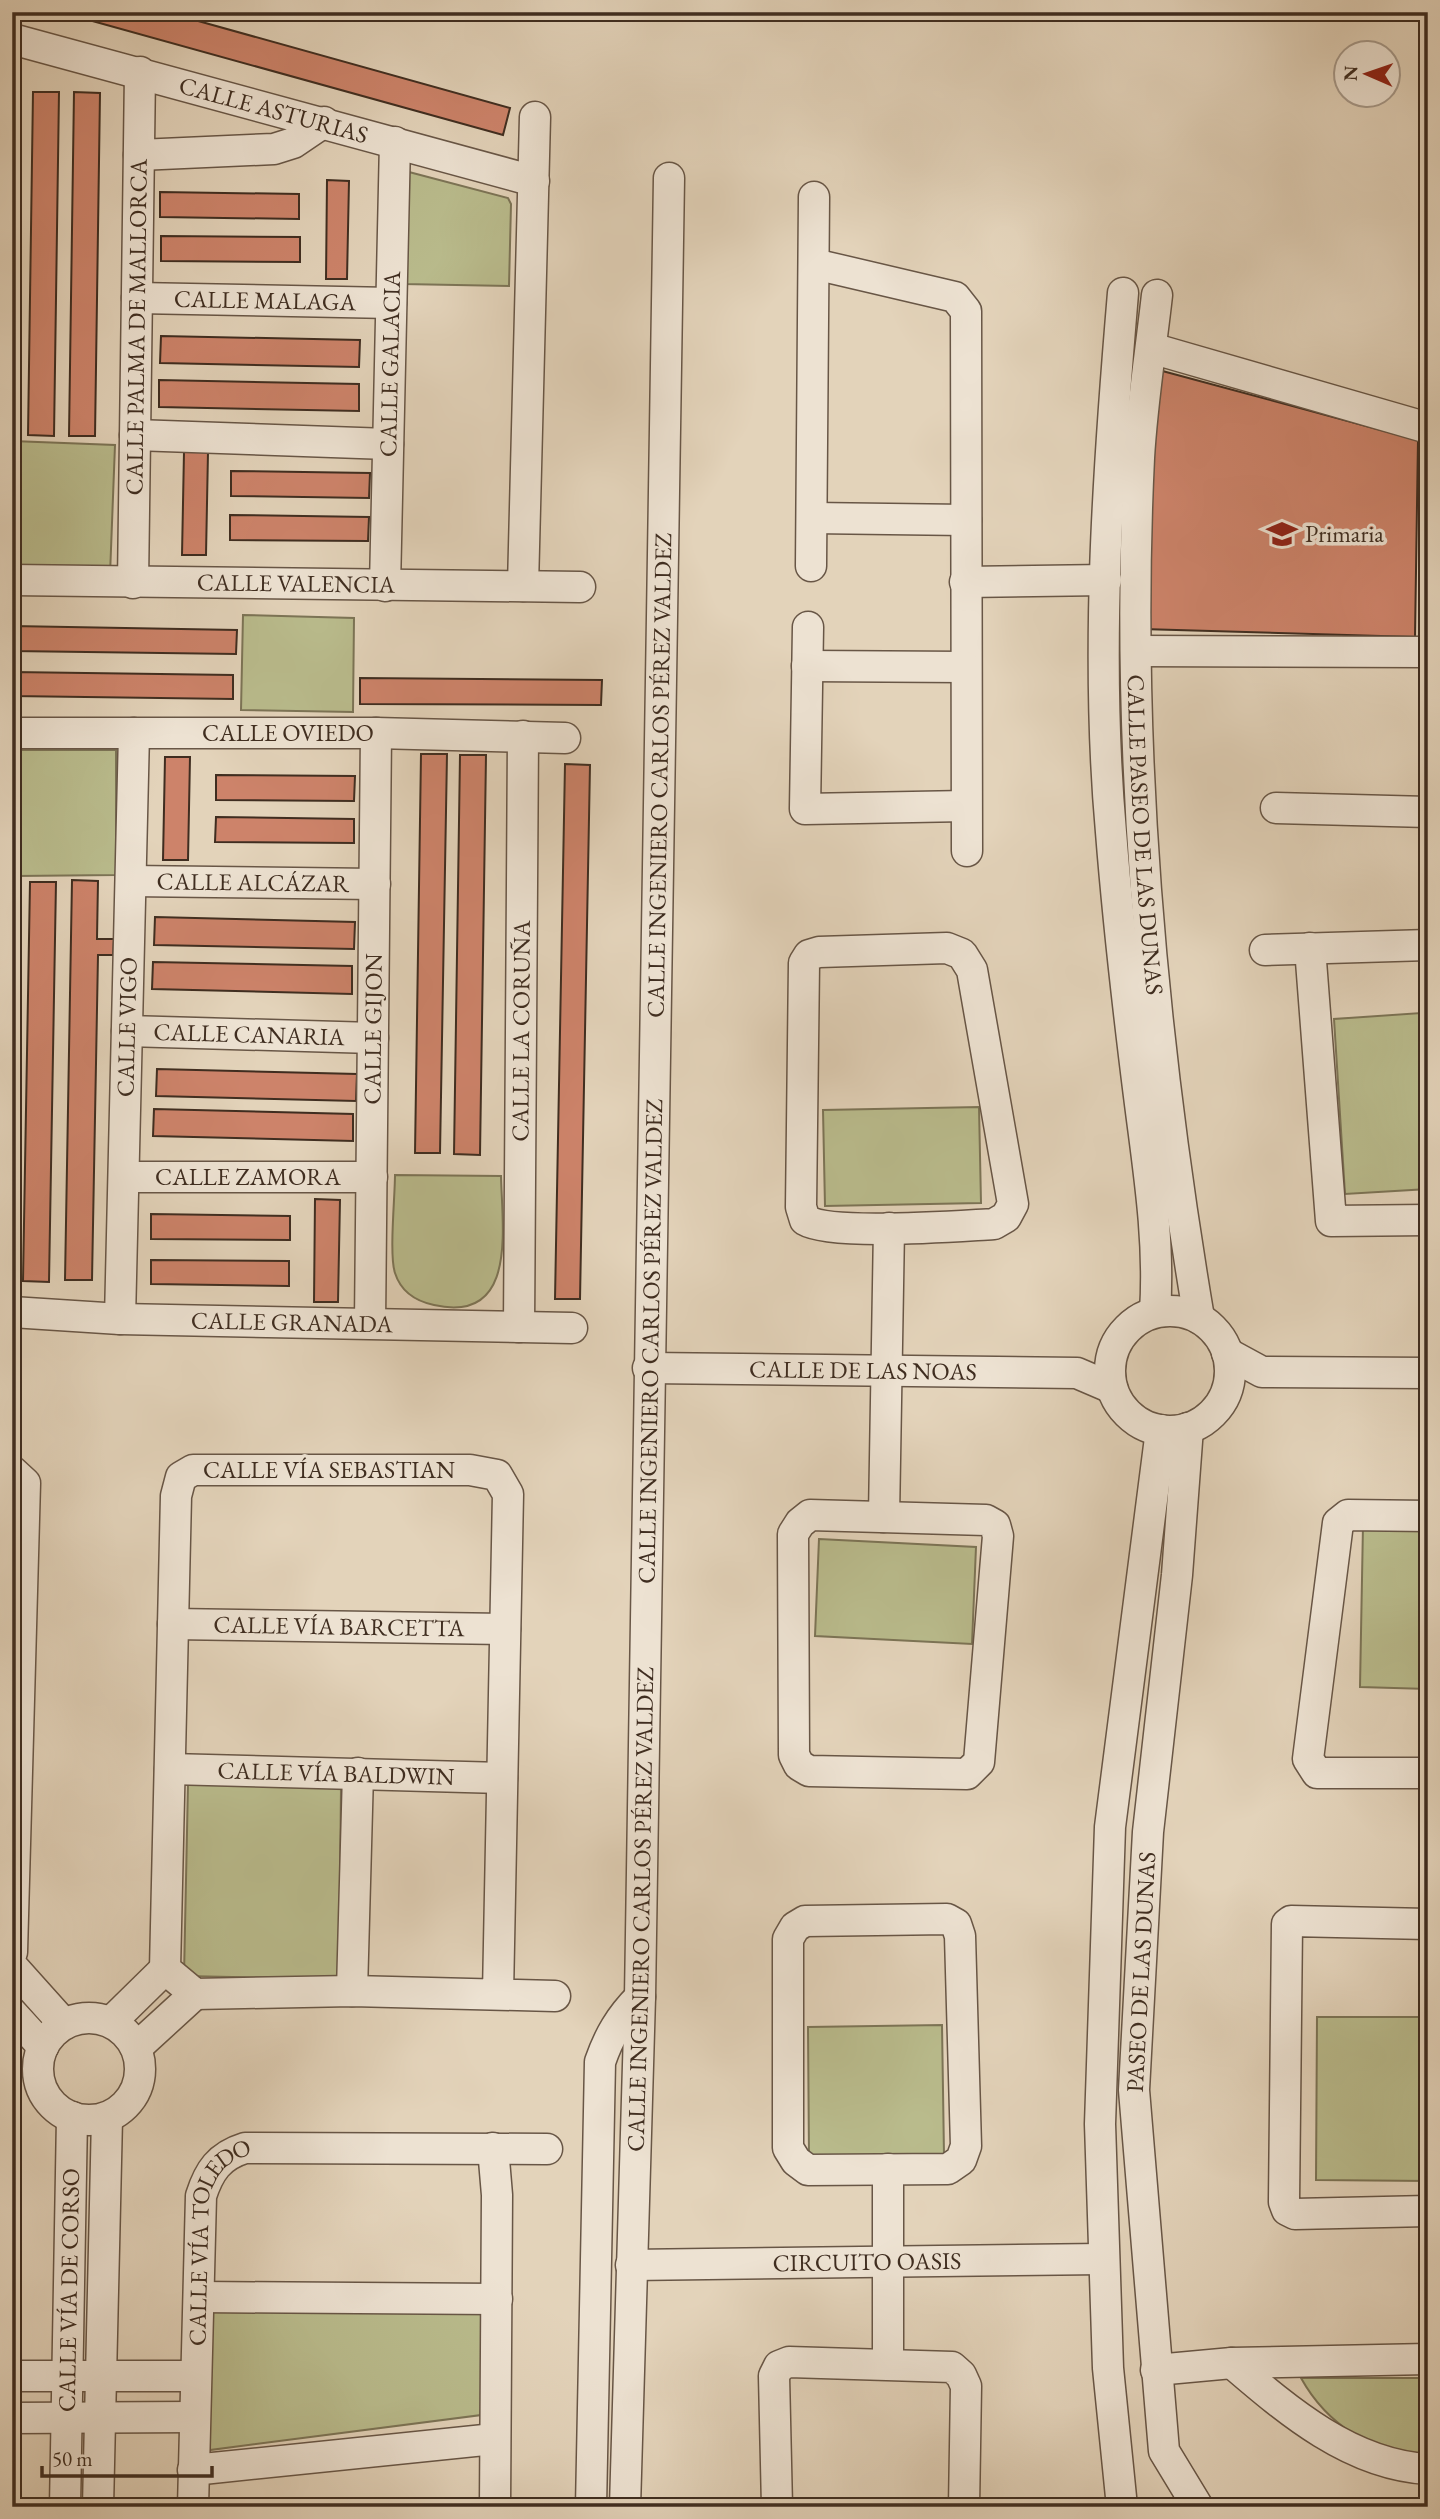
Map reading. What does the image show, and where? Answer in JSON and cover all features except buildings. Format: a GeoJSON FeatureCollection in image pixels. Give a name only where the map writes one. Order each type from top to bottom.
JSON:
{"type":"FeatureCollection","features":[{"type":"Feature","properties":{"kind":"street","name":"CALLE ASTURIAS"},"geometry":{"type":"LineString","coordinates":[[12,39],[534,181]]}},
{"type":"Feature","properties":{"kind":"street","name":"CALLE PALMA DE MALLORCA"},"geometry":{"type":"LineString","coordinates":[[133,583],[141,72]]}},
{"type":"Feature","properties":{"kind":"street"},"geometry":{"type":"LineString","coordinates":[[523,586],[535,117]]}},
{"type":"Feature","properties":{"kind":"street"},"geometry":{"type":"LineString","coordinates":[[139,155],[274,149],[293,143],[324,122]]}},
{"type":"Feature","properties":{"kind":"street","name":"CALLE GALACIA"},"geometry":{"type":"LineString","coordinates":[[385,586],[395,142]]}},
{"type":"Feature","properties":{"kind":"street","name":"CALLE INGENIERO CARLOS PÉREZ VALDEZ"},"geometry":{"type":"LineString","coordinates":[[625,2507],[639,1997],[669,178]]}},
{"type":"Feature","properties":{"kind":"street"},"geometry":{"type":"LineString","coordinates":[[811,566],[814,197]]}},
{"type":"Feature","properties":{"kind":"street"},"geometry":{"type":"LineString","coordinates":[[814,264],[955,297],[966,311],[967,851]]}},
{"type":"Feature","properties":{"kind":"street","name":"CALLE PASEO DE LAS DUNAS"},"geometry":{"type":"LineString","coordinates":[[1123,293],[1110,449],[1106,580],[1107,744],[1110,830],[1126,992],[1158,1251],[1155,1312]]}},
{"type":"Feature","properties":{"kind":"street","name":"CALLE PASEO DE LAS DUNAS"},"geometry":{"type":"LineString","coordinates":[[1157,295],[1140,457],[1137,742],[1142,858],[1162,1076],[1199,1318]]}},
{"type":"Feature","properties":{"kind":"street","name":"CALLE MALAGA"},"geometry":{"type":"LineString","coordinates":[[137,298],[391,303]]}},
{"type":"Feature","properties":{"kind":"street"},"geometry":{"type":"LineString","coordinates":[[1151,348],[1428,428]]}},
{"type":"Feature","properties":{"kind":"street"},"geometry":{"type":"LineString","coordinates":[[135,435],[388,444]]}},
{"type":"Feature","properties":{"kind":"street"},"geometry":{"type":"LineString","coordinates":[[1110,449],[1140,457]]}},
{"type":"Feature","properties":{"kind":"street"},"geometry":{"type":"LineString","coordinates":[[812,518],[966,520]]}},
{"type":"Feature","properties":{"kind":"street","name":"CALLE VALENCIA"},"geometry":{"type":"LineString","coordinates":[[12,580],[580,587]]}},
{"type":"Feature","properties":{"kind":"street"},"geometry":{"type":"LineString","coordinates":[[965,582],[1106,580]]}},
{"type":"Feature","properties":{"kind":"street"},"geometry":{"type":"LineString","coordinates":[[808,627],[805,809],[966,806]]}},
{"type":"Feature","properties":{"kind":"street"},"geometry":{"type":"LineString","coordinates":[[1136,651],[1428,652]]}},
{"type":"Feature","properties":{"kind":"street"},"geometry":{"type":"LineString","coordinates":[[807,666],[965,667]]}},
{"type":"Feature","properties":{"kind":"street","name":"CALLE OVIEDO"},"geometry":{"type":"LineString","coordinates":[[12,733],[376,733],[565,738]]}},
{"type":"Feature","properties":{"kind":"street","name":"CALLE VIGO"},"geometry":{"type":"LineString","coordinates":[[120,1319],[134,733]]}},
{"type":"Feature","properties":{"kind":"street","name":"CALLE GIJON"},"geometry":{"type":"LineString","coordinates":[[370,1323],[376,733]]}},
{"type":"Feature","properties":{"kind":"street","name":"CALLE LA CORUÑA"},"geometry":{"type":"LineString","coordinates":[[519,1327],[523,736]]}},
{"type":"Feature","properties":{"kind":"street"},"geometry":{"type":"LineString","coordinates":[[1107,744],[1137,742]]}},
{"type":"Feature","properties":{"kind":"street"},"geometry":{"type":"LineString","coordinates":[[1276,808],[1428,812]]}},
{"type":"Feature","properties":{"kind":"street","name":"CALLE ALCÁZAR"},"geometry":{"type":"LineString","coordinates":[[131,881],[375,884]]}},
{"type":"Feature","properties":{"kind":"street"},"geometry":{"type":"LineString","coordinates":[[1265,950],[1428,945]]}},
{"type":"Feature","properties":{"kind":"street"},"geometry":{"type":"LineString","coordinates":[[947,948],[962,954],[972,970],[1013,1203],[1006,1217],[994,1224],[888,1228],[816,1226],[805,1220],[801,1207],[804,963],[809,955],[819,952],[947,948]]}},
{"type":"Feature","properties":{"kind":"street"},"geometry":{"type":"LineString","coordinates":[[1310,948],[1331,1221],[1428,1220]]}},
{"type":"Feature","properties":{"kind":"street","name":"CALLE CANARIA"},"geometry":{"type":"LineString","coordinates":[[127,1031],[373,1038]]}},
{"type":"Feature","properties":{"kind":"street","name":"CALLE ZAMORA"},"geometry":{"type":"LineString","coordinates":[[124,1177],[372,1177]]}},
{"type":"Feature","properties":{"kind":"street"},"geometry":{"type":"LineString","coordinates":[[884,1517],[888,1228]]}},
{"type":"Feature","properties":{"kind":"street","name":"CALLE GRANADA"},"geometry":{"type":"LineString","coordinates":[[12,1311],[120,1319],[572,1328]]}},
{"type":"Feature","properties":{"kind":"street"},"geometry":{"type":"LineString","coordinates":[[1177,1311],[1199,1318],[1211,1327],[1227,1353],[1229,1367],[1224,1394],[1215,1409],[1174,1429],[1145,1426],[1130,1416],[1112,1388],[1112,1354],[1128,1327],[1155,1312],[1177,1311]]}},
{"type":"Feature","properties":{"kind":"street"},"geometry":{"type":"LineString","coordinates":[[1227,1353],[1262,1373]]}},
{"type":"Feature","properties":{"kind":"street","name":"CALLE DE LAS NOAS"},"geometry":{"type":"LineString","coordinates":[[1077,1373],[1112,1354]]}},
{"type":"Feature","properties":{"kind":"street","name":"CALLE DE LAS NOAS"},"geometry":{"type":"LineString","coordinates":[[648,1368],[1077,1373],[1112,1388]]}},
{"type":"Feature","properties":{"kind":"street"},"geometry":{"type":"LineString","coordinates":[[1224,1394],[1262,1373],[1428,1373]]}},
{"type":"Feature","properties":{"kind":"street","name":"PASEO DE LAS DUNAS"},"geometry":{"type":"LineString","coordinates":[[1122,2507],[1108,2368],[1103,2259],[1101,2088],[1110,1827],[1174,1429]]}},
{"type":"Feature","properties":{"kind":"street","name":"PASEO DE LAS DUNAS"},"geometry":{"type":"LineString","coordinates":[[1174,1429],[1177,1575],[1148,1832],[1134,2090],[1164,2451],[1198,2507]]}},
{"type":"Feature","properties":{"kind":"street","name":"CALLE VÍA SEBASTIAN"},"geometry":{"type":"LineString","coordinates":[[165,1969],[176,1496],[181,1477],[192,1470],[470,1470],[497,1475],[508,1494],[498,1994]]}},
{"type":"Feature","properties":{"kind":"street"},"geometry":{"type":"LineString","coordinates":[[12,1471],[25,1483],[17,1618],[12,1952]]}},
{"type":"Feature","properties":{"kind":"street"},"geometry":{"type":"LineString","coordinates":[[810,1515],[884,1517],[986,1520],[995,1525],[998,1536],[979,1762],[967,1774],[808,1771],[799,1766],[794,1755],[793,1534],[800,1523],[810,1515]]}},
{"type":"Feature","properties":{"kind":"street"},"geometry":{"type":"LineString","coordinates":[[1428,1516],[1342,1517],[1338,1523],[1308,1759],[1310,1767],[1317,1773],[1428,1773]]}},
{"type":"Feature","properties":{"kind":"street","name":"CALLE VÍA BARCETTA"},"geometry":{"type":"LineString","coordinates":[[173,1624],[505,1629]]}},
{"type":"Feature","properties":{"kind":"street","name":"CALLE VÍA BALDWIN"},"geometry":{"type":"LineString","coordinates":[[170,1769],[502,1778]]}},
{"type":"Feature","properties":{"kind":"street"},"geometry":{"type":"LineString","coordinates":[[352,1991],[358,1773]]}},
{"type":"Feature","properties":{"kind":"street"},"geometry":{"type":"LineString","coordinates":[[947,1919],[957,1924],[960,1936],[967,2146],[961,2160],[948,2169],[888,2169],[808,2170],[796,2161],[788,2148],[788,1939],[795,1927],[805,1922],[947,1919]]}},
{"type":"Feature","properties":{"kind":"street"},"geometry":{"type":"LineString","coordinates":[[1428,1924],[1291,1921],[1284,1931],[1284,2202],[1287,2210],[1295,2214],[1428,2211]]}},
{"type":"Feature","properties":{"kind":"street"},"geometry":{"type":"LineString","coordinates":[[12,1966],[64,2024]]}},
{"type":"Feature","properties":{"kind":"street"},"geometry":{"type":"LineString","coordinates":[[111,2022],[165,1969],[195,1994],[352,1991],[555,1996]]}},
{"type":"Feature","properties":{"kind":"street"},"geometry":{"type":"LineString","coordinates":[[136,2048],[195,1994]]}},
{"type":"Feature","properties":{"kind":"street"},"geometry":{"type":"LineString","coordinates":[[591,2507],[600,2062],[608,2038],[622,2016],[639,1997]]}},
{"type":"Feature","properties":{"kind":"street"},"geometry":{"type":"LineString","coordinates":[[12,2013],[43,2047]]}},
{"type":"Feature","properties":{"kind":"street"},"geometry":{"type":"LineString","coordinates":[[96,2017],[111,2022],[122,2029],[136,2048],[140,2077],[133,2095],[107,2118],[72,2117],[53,2106],[44,2093],[38,2062],[43,2047],[52,2034],[64,2024],[96,2017]]}},
{"type":"Feature","properties":{"kind":"street"},"geometry":{"type":"LineString","coordinates":[[1101,2088],[1134,2090]]}},
{"type":"Feature","properties":{"kind":"street","name":"CALLE VÍA DE CORSO"},"geometry":{"type":"LineString","coordinates":[[65,2507],[72,2117]]}},
{"type":"Feature","properties":{"kind":"street","name":"CALLE VÍA DE CORSO"},"geometry":{"type":"LineString","coordinates":[[98,2507],[107,2118]]}},
{"type":"Feature","properties":{"kind":"street","name":"CALLE VÍA TOLEDO"},"geometry":{"type":"LineString","coordinates":[[193,2507],[201,2196],[206,2178],[229,2153],[244,2148],[547,2148]]}},
{"type":"Feature","properties":{"kind":"street"},"geometry":{"type":"LineString","coordinates":[[493,2148],[497,2195],[495,2507]]}},
{"type":"Feature","properties":{"kind":"street"},"geometry":{"type":"LineString","coordinates":[[888,2169],[888,2363]]}},
{"type":"Feature","properties":{"kind":"street","name":"CIRCUITO OASIS"},"geometry":{"type":"LineString","coordinates":[[631,2264],[1103,2259]]}},
{"type":"Feature","properties":{"kind":"street"},"geometry":{"type":"LineString","coordinates":[[199,2297],[497,2299]]}},
{"type":"Feature","properties":{"kind":"street"},"geometry":{"type":"LineString","coordinates":[[1156,2370],[1232,2363],[1428,2359]]}},
{"type":"Feature","properties":{"kind":"street"},"geometry":{"type":"LineString","coordinates":[[776,2507],[774,2376],[779,2366],[789,2362],[952,2367],[961,2375],[966,2386],[964,2507]]}},
{"type":"Feature","properties":{"kind":"street"},"geometry":{"type":"LineString","coordinates":[[1232,2363],[1272,2397],[1334,2439],[1379,2461],[1428,2469]]}},
{"type":"Feature","properties":{"kind":"street"},"geometry":{"type":"LineString","coordinates":[[12,2376],[195,2376]]}},
{"type":"Feature","properties":{"kind":"street"},"geometry":{"type":"LineString","coordinates":[[12,2418],[194,2417]]}},
{"type":"Feature","properties":{"kind":"street"},"geometry":{"type":"LineString","coordinates":[[193,2470],[494,2439]]}},
{"type":"Feature","properties":{"kind":"street"},"geometry":{"type":"LineString","coordinates":[[1117,2459],[1164,2451]]}},
{"type":"Feature","properties":{"kind":"green space"},"geometry":{"type":"Polygon","coordinates":[[[409,172],[508,198],[511,204],[509,286],[403,284],[409,172]]]}},
{"type":"Feature","properties":{"kind":"green space"},"geometry":{"type":"Polygon","coordinates":[[[12,441],[115,445],[110,575],[12,571],[12,441]]]}},
{"type":"Feature","properties":{"kind":"green space"},"geometry":{"type":"Polygon","coordinates":[[[243,615],[354,618],[353,712],[241,710],[243,615]]]}},
{"type":"Feature","properties":{"kind":"green space"},"geometry":{"type":"Polygon","coordinates":[[[16,750],[116,750],[116,875],[17,876],[16,750]]]}},
{"type":"Feature","properties":{"kind":"green space"},"geometry":{"type":"Polygon","coordinates":[[[1421,1013],[1428,1126],[1428,1189],[1345,1194],[1334,1019],[1421,1013]]]}},
{"type":"Feature","properties":{"kind":"green space"},"geometry":{"type":"Polygon","coordinates":[[[979,1107],[981,1203],[825,1206],[823,1110],[979,1107]]]}},
{"type":"Feature","properties":{"kind":"green space"},"geometry":{"type":"Polygon","coordinates":[[[395,1175],[501,1176],[503,1221],[499,1267],[492,1286],[480,1300],[461,1307],[434,1305],[415,1298],[401,1285],[395,1273],[392,1253],[395,1175]]]}},
{"type":"Feature","properties":{"kind":"green space"},"geometry":{"type":"Polygon","coordinates":[[[1428,1521],[1428,1689],[1360,1687],[1363,1525],[1428,1521]]]}},
{"type":"Feature","properties":{"kind":"green space"},"geometry":{"type":"Polygon","coordinates":[[[819,1539],[976,1547],[972,1644],[815,1636],[819,1539]]]}},
{"type":"Feature","properties":{"kind":"green space"},"geometry":{"type":"Polygon","coordinates":[[[188,1784],[341,1787],[339,1979],[184,1976],[188,1784]]]}},
{"type":"Feature","properties":{"kind":"green space"},"geometry":{"type":"Polygon","coordinates":[[[1317,2017],[1428,2017],[1428,2181],[1316,2180],[1317,2017]]]}},
{"type":"Feature","properties":{"kind":"green space"},"geometry":{"type":"Polygon","coordinates":[[[942,2025],[944,2155],[809,2157],[808,2027],[942,2025]]]}},
{"type":"Feature","properties":{"kind":"green space"},"geometry":{"type":"Polygon","coordinates":[[[210,2305],[481,2307],[481,2415],[210,2450],[210,2305]]]}},
{"type":"Feature","properties":{"kind":"green space"},"geometry":{"type":"Polygon","coordinates":[[[1301,2378],[1428,2378],[1428,2455],[1389,2450],[1354,2434],[1324,2410],[1301,2378]]]}},
{"type":"Feature","properties":{"kind":"place","name":"Primaria"},"geometry":{"type":"Point","coordinates":[1282,534]}}]}
